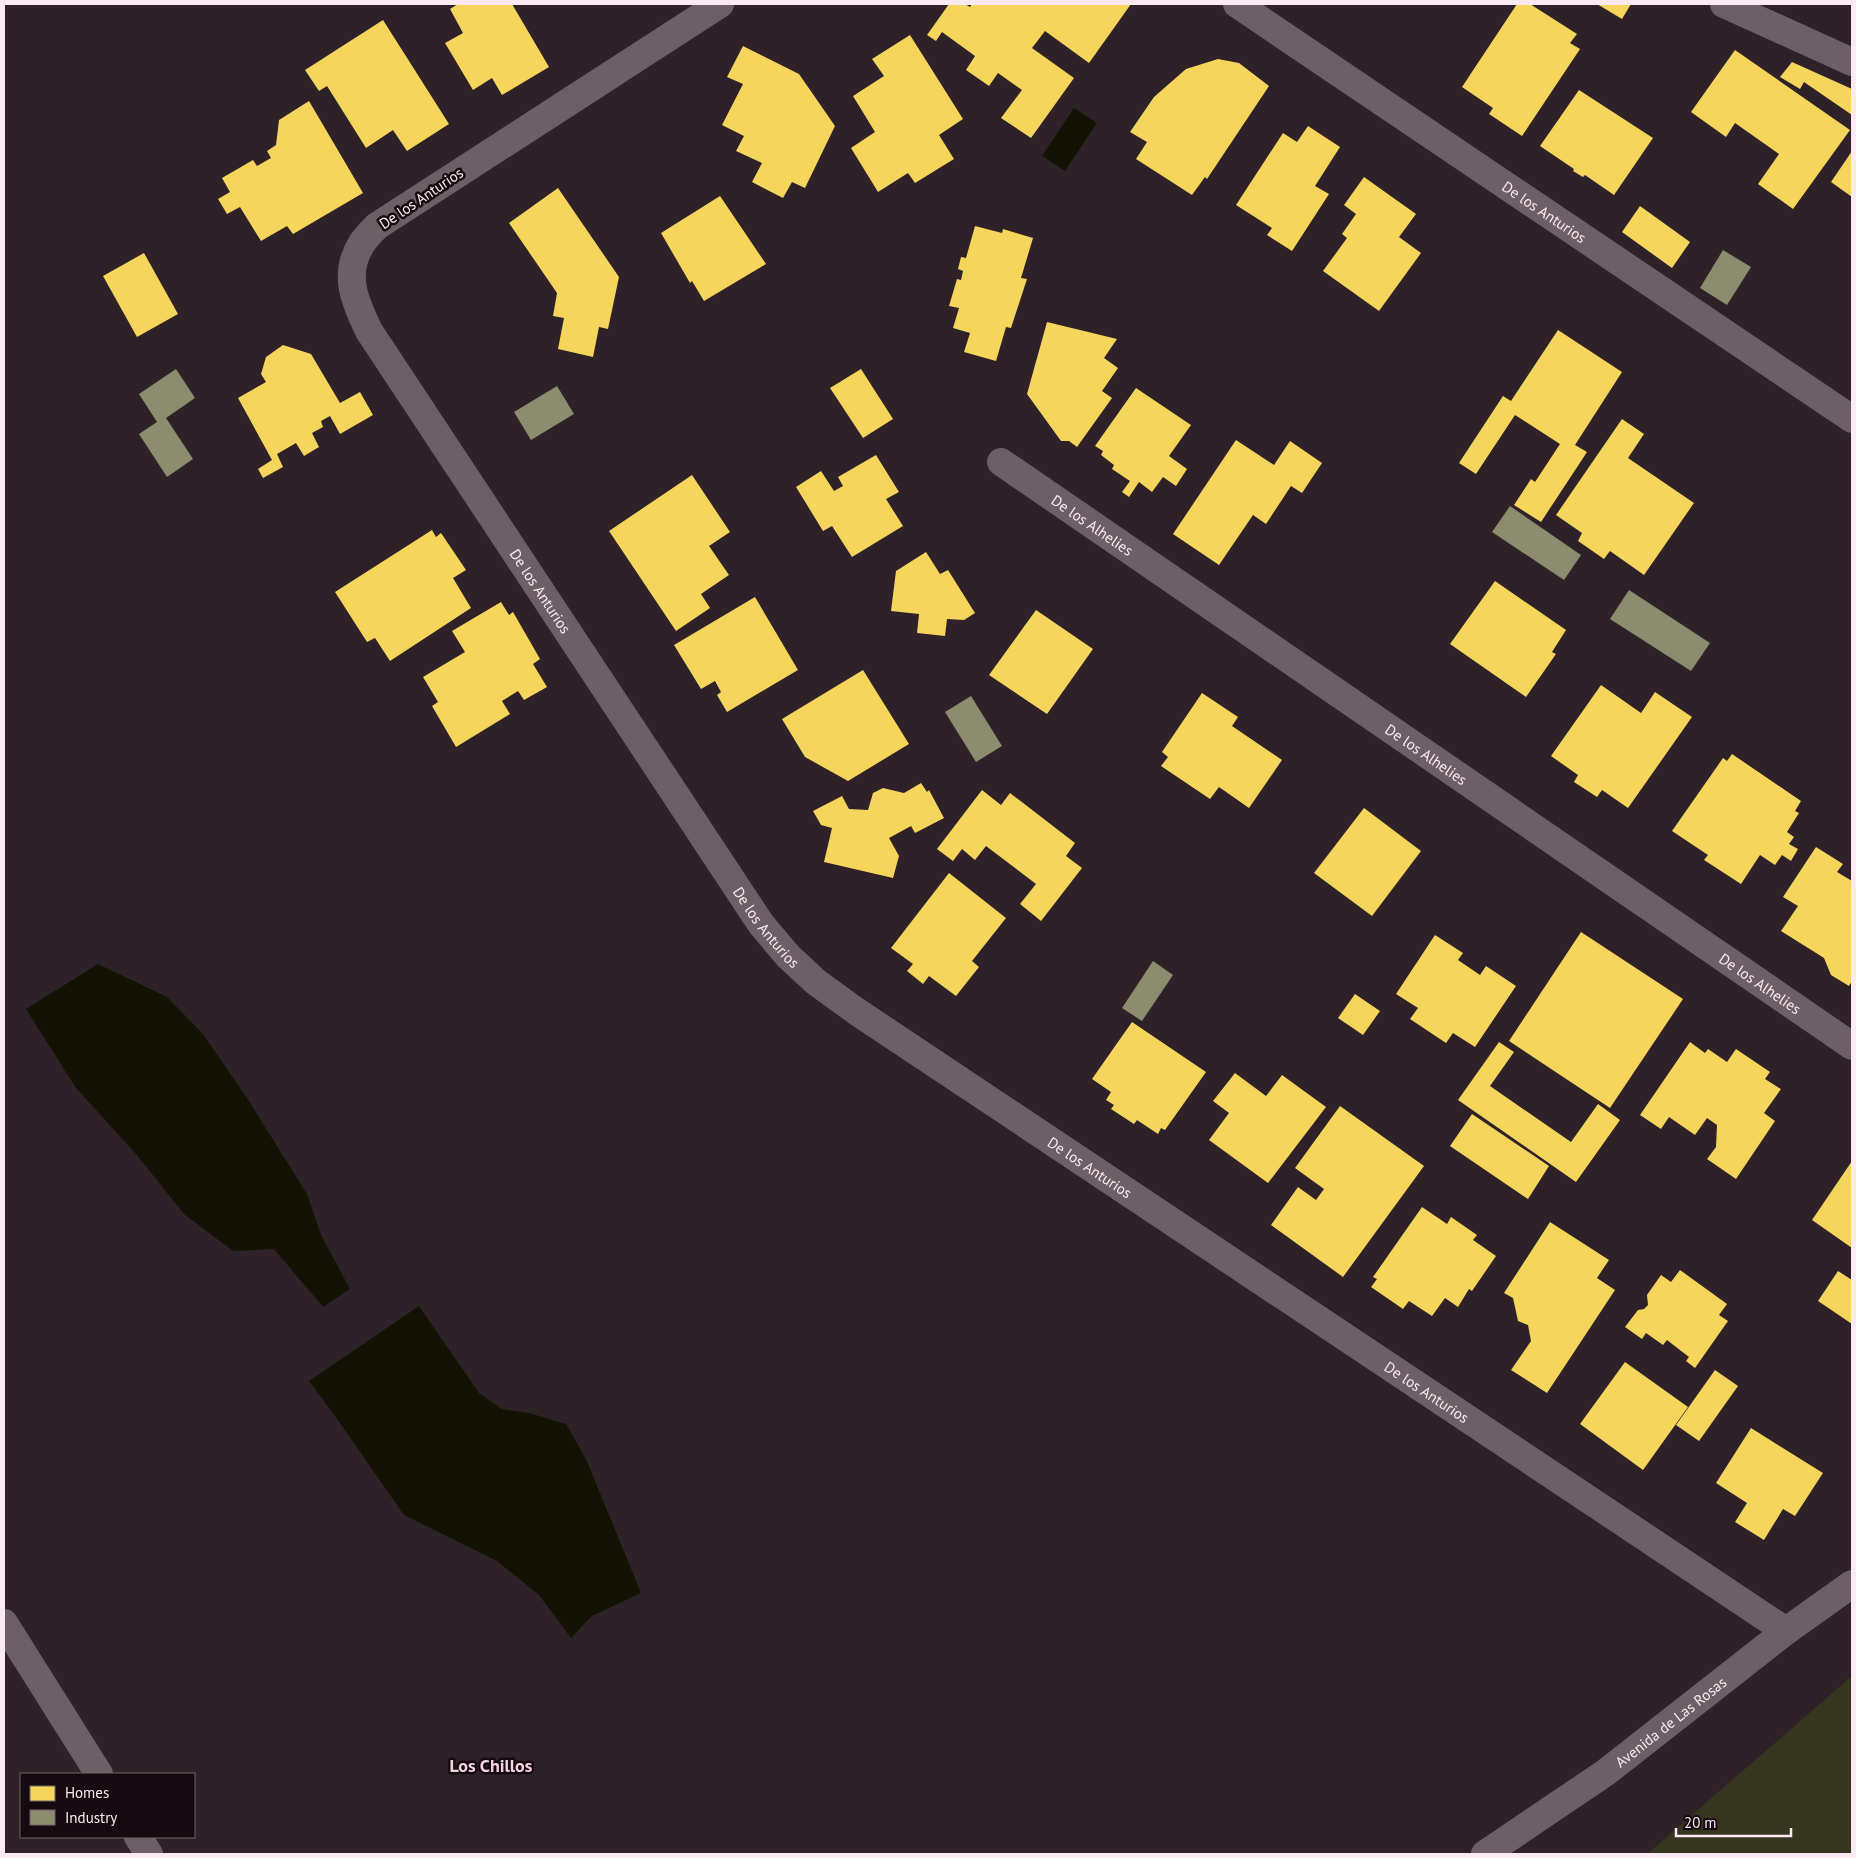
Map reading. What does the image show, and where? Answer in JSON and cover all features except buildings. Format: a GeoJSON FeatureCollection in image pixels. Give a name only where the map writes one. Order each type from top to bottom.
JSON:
{"type":"FeatureCollection","features":[{"type":"Feature","properties":{"kind":"street","name":"De los Anturios"},"geometry":{"type":"LineString","coordinates":[[720,4],[378,226],[362,243],[353,264],[351,287],[368,331],[761,924],[788,956],[816,982],[856,1011],[1786,1631]]}},
{"type":"Feature","properties":{"kind":"street","name":"De los Anturios"},"geometry":{"type":"LineString","coordinates":[[1237,4],[1852,419]]}},
{"type":"Feature","properties":{"kind":"street"},"geometry":{"type":"LineString","coordinates":[[1724,4],[1852,62]]}},
{"type":"Feature","properties":{"kind":"street","name":"De los Alhelies"},"geometry":{"type":"LineString","coordinates":[[1001,462],[1852,1046]]}},
{"type":"Feature","properties":{"kind":"street","name":"Avenida de Las Rosas"},"geometry":{"type":"LineString","coordinates":[[1485,1854],[1606,1773],[1786,1631],[1852,1584]]}},
{"type":"Feature","properties":{"kind":"street"},"geometry":{"type":"LineString","coordinates":[[4,1623],[98,1773]]}},
{"type":"Feature","properties":{"kind":"street"},"geometry":{"type":"LineString","coordinates":[[139,1838],[149,1854]]}},
{"type":"Feature","properties":{"kind":"green space"},"geometry":{"type":"Polygon","coordinates":[[[1852,1676],[1852,1854],[1647,1854],[1852,1676]]]}},
{"type":"Feature","properties":{"kind":"shaded area"},"geometry":{"type":"Polygon","coordinates":[[[1074,108],[1097,123],[1065,171],[1042,156],[1074,108]]]}},
{"type":"Feature","properties":{"kind":"shaded area"},"geometry":{"type":"Polygon","coordinates":[[[98,964],[167,997],[203,1034],[247,1098],[307,1194],[321,1235],[350,1289],[323,1307],[274,1249],[233,1251],[184,1214],[136,1154],[76,1088],[26,1009],[98,964]]]}},
{"type":"Feature","properties":{"kind":"shaded area"},"geometry":{"type":"Polygon","coordinates":[[[419,1306],[479,1393],[502,1409],[529,1413],[566,1424],[586,1459],[641,1593],[592,1616],[571,1638],[539,1595],[497,1561],[404,1515],[309,1381],[419,1306]]]}},
{"type":"Feature","properties":{"kind":"district","name":"Los Chillos"},"geometry":{"type":"Point","coordinates":[491,1765]}}]}
